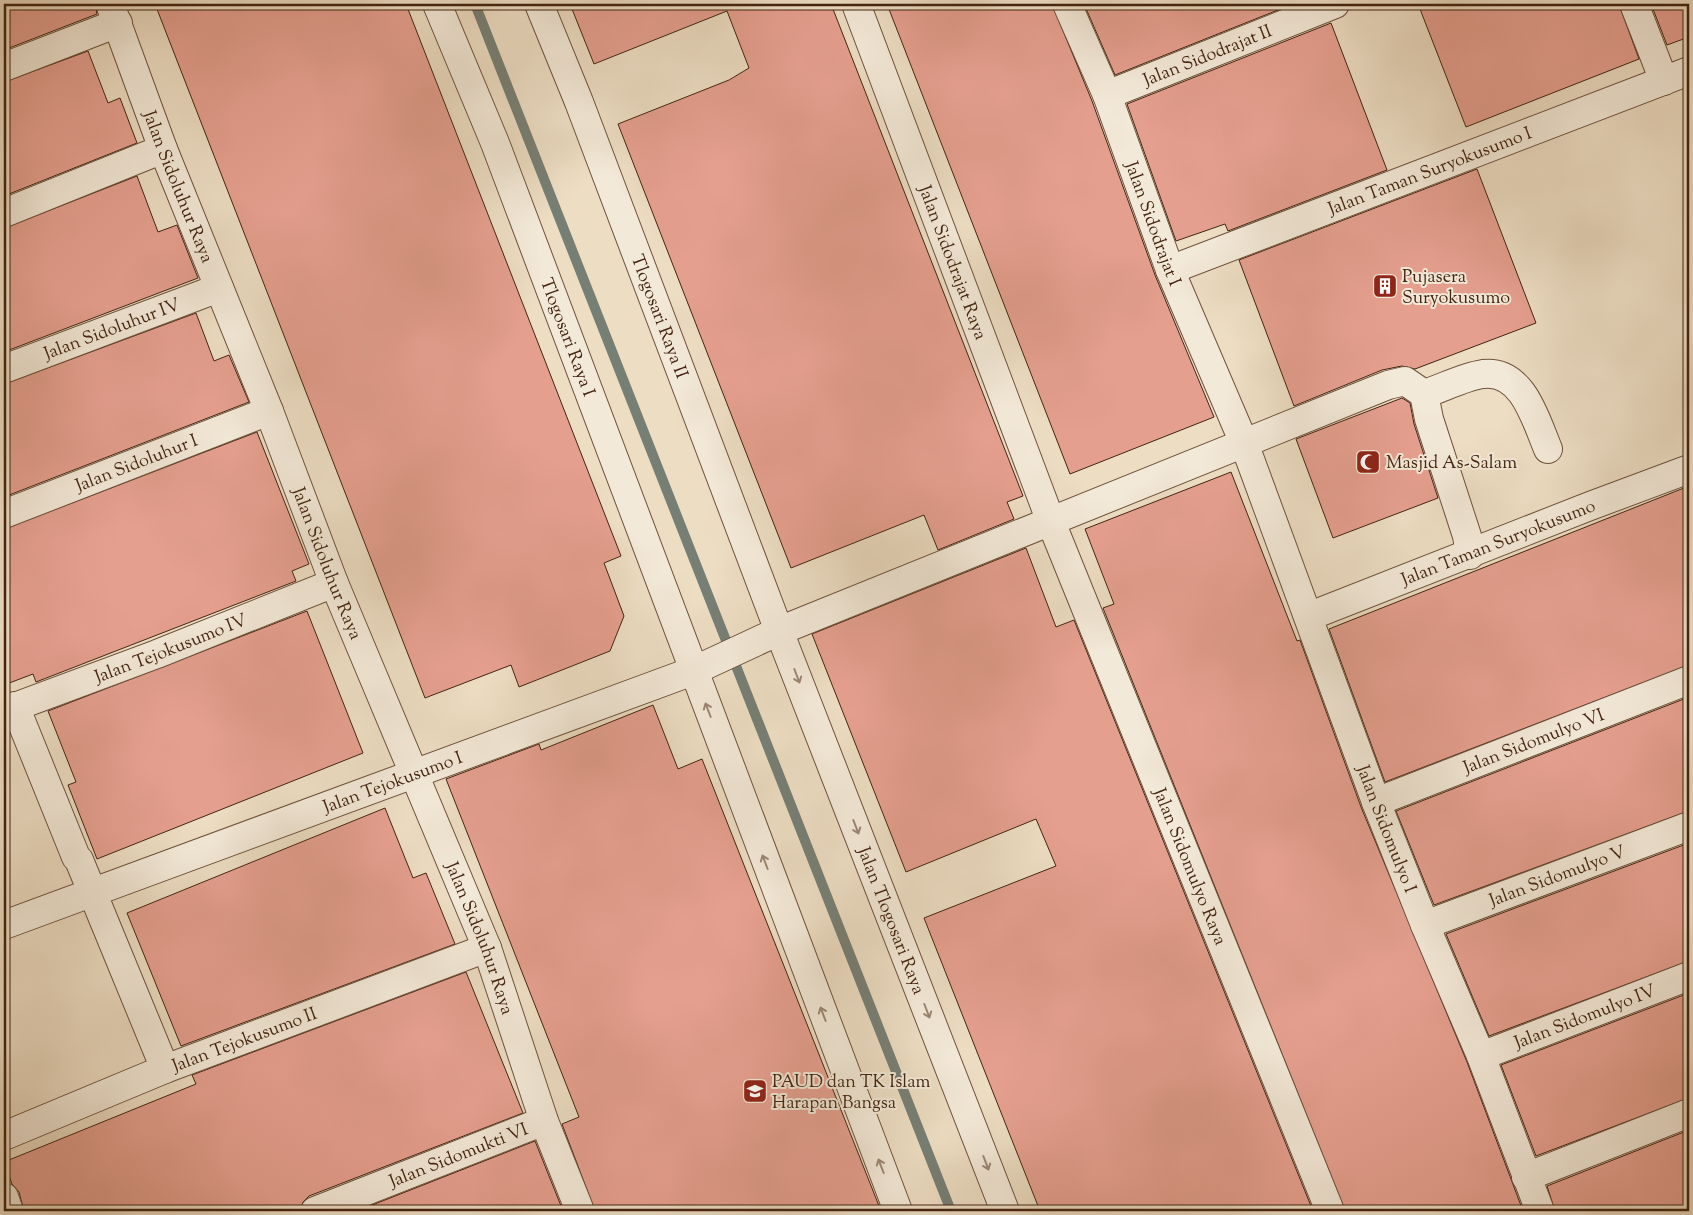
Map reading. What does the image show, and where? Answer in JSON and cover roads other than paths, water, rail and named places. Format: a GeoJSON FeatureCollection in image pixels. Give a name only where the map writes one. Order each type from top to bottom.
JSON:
{"type":"FeatureCollection","features":[{"type":"Feature","properties":{"kind":"street","name":"Tlogosari Raya I"},"geometry":{"type":"LineString","coordinates":[[438,4],[495,144],[699,668]]}},
{"type":"Feature","properties":{"kind":"street","name":"Tlogosari Raya II"},"geometry":{"type":"LineString","coordinates":[[539,4],[579,102],[771,635]]}},
{"type":"Feature","properties":{"kind":"street","name":"Jalan Sidodrajat Raya"},"geometry":{"type":"LineString","coordinates":[[856,4],[1051,522]]}},
{"type":"Feature","properties":{"kind":"street","name":"Jalan Sidodrajat I"},"geometry":{"type":"LineString","coordinates":[[1067,4],[1107,95],[1170,270],[1244,443]]}},
{"type":"Feature","properties":{"kind":"street","name":"Jalan Sidodrajat II"},"geometry":{"type":"LineString","coordinates":[[1107,95],[1334,4]]}},
{"type":"Feature","properties":{"kind":"street"},"geometry":{"type":"LineString","coordinates":[[1634,4],[1664,81]]}},
{"type":"Feature","properties":{"kind":"street"},"geometry":{"type":"LineString","coordinates":[[4,67],[114,13]]}},
{"type":"Feature","properties":{"kind":"street","name":"Jalan Sidoluhur Raya"},"geometry":{"type":"LineString","coordinates":[[114,13],[163,148],[269,411],[334,583],[415,771],[487,948],[544,1121],[580,1211]]}},
{"type":"Feature","properties":{"kind":"street","name":"Jalan Taman Suryokusumo I"},"geometry":{"type":"LineString","coordinates":[[1170,270],[1689,71]]}},
{"type":"Feature","properties":{"kind":"street"},"geometry":{"type":"LineString","coordinates":[[4,213],[163,148]]}},
{"type":"Feature","properties":{"kind":"street","name":"Jalan Sidoluhur IV"},"geometry":{"type":"LineString","coordinates":[[4,369],[219,288]]}},
{"type":"Feature","properties":{"kind":"street"},"geometry":{"type":"LineString","coordinates":[[1470,555],[1467,536],[1429,419],[1424,394],[1483,374],[1502,375],[1517,385],[1548,449]]}},
{"type":"Feature","properties":{"kind":"street","name":"Jalan Tejokusumo I"},"geometry":{"type":"LineString","coordinates":[[4,925],[415,771],[699,668],[771,635],[1388,385],[1405,381],[1424,394]]}},
{"type":"Feature","properties":{"kind":"street","name":"Jalan Sidoluhur I"},"geometry":{"type":"LineString","coordinates":[[4,514],[269,411]]}},
{"type":"Feature","properties":{"kind":"street","name":"Jalan Sidomulyo I"},"geometry":{"type":"LineString","coordinates":[[1244,443],[1310,616],[1376,802],[1425,925],[1481,1056],[1540,1211]]}},
{"type":"Feature","properties":{"kind":"street","name":"Jalan Taman Suryokusumo"},"geometry":{"type":"LineString","coordinates":[[1310,616],[1689,469]]}},
{"type":"Feature","properties":{"kind":"street","name":"Jalan Sidomulyo Raya"},"geometry":{"type":"LineString","coordinates":[[1051,522],[1330,1211]]}},
{"type":"Feature","properties":{"kind":"street","name":"Jalan Tejokusumo IV"},"geometry":{"type":"LineString","coordinates":[[10,708],[157,654],[334,583]]}},
{"type":"Feature","properties":{"kind":"street","name":"Jalan Tlogosari Raya"},"geometry":{"type":"LineString","coordinates":[[771,635],[1005,1211]]}},
{"type":"Feature","properties":{"kind":"street"},"geometry":{"type":"LineString","coordinates":[[699,668],[898,1211]]}},
{"type":"Feature","properties":{"kind":"street","name":"Jalan Sidomulyo VI"},"geometry":{"type":"LineString","coordinates":[[1376,802],[1689,680]]}},
{"type":"Feature","properties":{"kind":"street"},"geometry":{"type":"LineString","coordinates":[[10,708],[79,860],[165,1069]]}},
{"type":"Feature","properties":{"kind":"street","name":"Jalan Sidomulyo V"},"geometry":{"type":"LineString","coordinates":[[1425,925],[1689,826]]}},
{"type":"Feature","properties":{"kind":"street","name":"Jalan Tejokusumo II"},"geometry":{"type":"LineString","coordinates":[[4,1136],[165,1069],[487,948]]}},
{"type":"Feature","properties":{"kind":"street","name":"Jalan Sidomulyo IV"},"geometry":{"type":"LineString","coordinates":[[1481,1056],[1689,976]]}},
{"type":"Feature","properties":{"kind":"street"},"geometry":{"type":"LineString","coordinates":[[1526,1177],[1689,1113]]}},
{"type":"Feature","properties":{"kind":"street","name":"Jalan Sidomukti VI"},"geometry":{"type":"LineString","coordinates":[[315,1211],[544,1121]]}},
{"type":"Feature","properties":{"kind":"street"},"geometry":{"type":"LineString","coordinates":[[4,1197],[9,1211]]}},
{"type":"Feature","properties":{"kind":"waterway"},"geometry":{"type":"LineString","coordinates":[[475,4],[951,1211]]}},
{"type":"Feature","properties":{"kind":"place","name":"Pujasera Suryokusumo"},"geometry":{"type":"Point","coordinates":[1385,286]}},
{"type":"Feature","properties":{"kind":"place","name":"Masjid As-Salam"},"geometry":{"type":"Point","coordinates":[1368,462]}},
{"type":"Feature","properties":{"kind":"place","name":"PAUD dan TK Islam Harapan Bangsa"},"geometry":{"type":"Point","coordinates":[755,1091]}}]}
